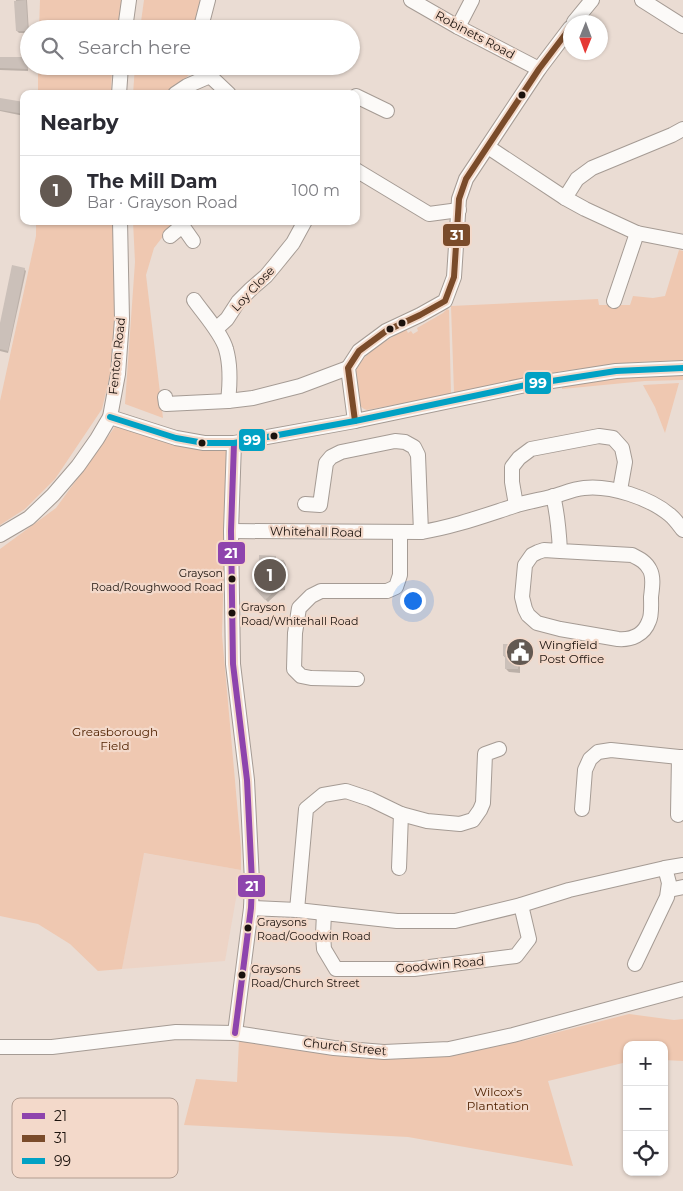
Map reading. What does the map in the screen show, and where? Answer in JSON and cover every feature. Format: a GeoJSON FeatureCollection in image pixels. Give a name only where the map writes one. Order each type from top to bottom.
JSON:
{"type":"FeatureCollection","features":[{"type":"Feature","properties":{"kind":"street"},"geometry":{"type":"LineString","coordinates":[[126,20],[129,0]]}},
{"type":"Feature","properties":{"kind":"street"},"geometry":{"type":"LineString","coordinates":[[203,20],[208,0]]}},
{"type":"Feature","properties":{"kind":"street","name":"Robinets Road"},"geometry":{"type":"LineString","coordinates":[[411,0],[539,69]]}},
{"type":"Feature","properties":{"kind":"street"},"geometry":{"type":"LineString","coordinates":[[458,27],[472,0]]}},
{"type":"Feature","properties":{"kind":"street"},"geometry":{"type":"LineString","coordinates":[[580,15],[592,0]]}},
{"type":"Feature","properties":{"kind":"street"},"geometry":{"type":"LineString","coordinates":[[642,0],[683,26]]}},
{"type":"Feature","properties":{"kind":"street"},"geometry":{"type":"LineString","coordinates":[[166,397],[166,404],[253,398],[300,386],[348,368],[359,351],[386,331],[445,301],[454,277],[460,199],[466,179],[539,69],[563,37]]}},
{"type":"Feature","properties":{"kind":"street"},"geometry":{"type":"LineString","coordinates":[[119,90],[120,75]]}},
{"type":"Feature","properties":{"kind":"street"},"geometry":{"type":"LineString","coordinates":[[181,90],[203,75]]}},
{"type":"Feature","properties":{"kind":"street"},"geometry":{"type":"LineString","coordinates":[[212,75],[226,90]]}},
{"type":"Feature","properties":{"kind":"street"},"geometry":{"type":"LineString","coordinates":[[360,98],[387,111]]}},
{"type":"Feature","properties":{"kind":"street"},"geometry":{"type":"LineString","coordinates":[[565,198],[577,179],[592,168],[683,129]]}},
{"type":"Feature","properties":{"kind":"street"},"geometry":{"type":"LineString","coordinates":[[488,147],[565,198],[585,209],[637,233],[683,242]]}},
{"type":"Feature","properties":{"kind":"street"},"geometry":{"type":"LineString","coordinates":[[360,172],[429,214],[459,210]]}},
{"type":"Feature","properties":{"kind":"street","name":"Fenton Road"},"geometry":{"type":"LineString","coordinates":[[0,535],[29,518],[53,495],[78,466],[110,417],[118,374],[122,319],[120,225]]}},
{"type":"Feature","properties":{"kind":"street"},"geometry":{"type":"LineString","coordinates":[[170,236],[179,225]]}},
{"type":"Feature","properties":{"kind":"street"},"geometry":{"type":"LineString","coordinates":[[181,225],[193,240]]}},
{"type":"Feature","properties":{"kind":"street","name":"Loy Close"},"geometry":{"type":"LineString","coordinates":[[216,329],[227,318],[238,302],[266,276],[293,243],[303,225]]}},
{"type":"Feature","properties":{"kind":"street"},"geometry":{"type":"LineString","coordinates":[[614,301],[637,233]]}},
{"type":"Feature","properties":{"kind":"street"},"geometry":{"type":"LineString","coordinates":[[194,300],[216,329],[226,348],[230,382],[228,400]]}},
{"type":"Feature","properties":{"kind":"street"},"geometry":{"type":"LineString","coordinates":[[348,368],[355,421]]}},
{"type":"Feature","properties":{"kind":"street"},"geometry":{"type":"LineString","coordinates":[[110,417],[176,438],[204,442],[234,443],[355,421],[526,385],[616,371],[683,368]]}},
{"type":"Feature","properties":{"kind":"street"},"geometry":{"type":"LineString","coordinates":[[516,505],[512,482],[512,467],[518,458],[531,449],[599,436],[613,438],[622,448],[625,462],[620,490]]}},
{"type":"Feature","properties":{"kind":"street"},"geometry":{"type":"LineString","coordinates":[[305,504],[320,505],[326,463],[331,457],[341,452],[395,442],[405,442],[414,446],[418,455],[422,532]]}},
{"type":"Feature","properties":{"kind":"street"},"geometry":{"type":"LineString","coordinates":[[234,443],[231,531],[233,664],[247,780],[252,858],[251,908],[235,1033]]}},
{"type":"Feature","properties":{"kind":"street","name":"Whitehall Road"},"geometry":{"type":"LineString","coordinates":[[231,531],[422,532],[442,529],[516,505],[585,488],[620,490],[654,504],[670,516],[683,530]]}},
{"type":"Feature","properties":{"kind":"street"},"geometry":{"type":"LineString","coordinates":[[553,496],[559,525],[560,551]]}},
{"type":"Feature","properties":{"kind":"street"},"geometry":{"type":"LineString","coordinates":[[357,679],[312,678],[301,676],[294,669],[294,632],[299,608],[311,596],[321,591],[387,591],[396,587],[400,575],[400,533]]}},
{"type":"Feature","properties":{"kind":"street"},"geometry":{"type":"LineString","coordinates":[[544,550],[560,551],[632,555],[646,564],[652,579],[650,620],[643,631],[636,637],[627,640],[618,639],[560,629],[537,623],[530,618],[523,602],[525,565],[527,560],[544,550]]}},
{"type":"Feature","properties":{"kind":"street"},"geometry":{"type":"LineString","coordinates":[[298,910],[306,809],[323,795],[346,791],[401,814],[427,821],[460,824],[473,820],[480,810],[483,804],[485,754],[500,748]]}},
{"type":"Feature","properties":{"kind":"street"},"geometry":{"type":"LineString","coordinates":[[582,809],[585,770],[590,759],[598,752],[611,750],[681,757],[678,816]]}},
{"type":"Feature","properties":{"kind":"street"},"geometry":{"type":"LineString","coordinates":[[400,868],[401,814]]}},
{"type":"Feature","properties":{"kind":"street"},"geometry":{"type":"LineString","coordinates":[[251,908],[324,912],[397,921],[455,921],[521,905],[569,890],[683,865]]}},
{"type":"Feature","properties":{"kind":"street"},"geometry":{"type":"LineString","coordinates":[[635,964],[667,897],[669,883],[665,868]]}},
{"type":"Feature","properties":{"kind":"street"},"geometry":{"type":"LineString","coordinates":[[669,890],[683,887]]}},
{"type":"Feature","properties":{"kind":"street","name":"Goodwin Road"},"geometry":{"type":"LineString","coordinates":[[324,912],[324,949],[336,969],[414,970],[516,956],[529,940],[521,905]]}},
{"type":"Feature","properties":{"kind":"street","name":"Church Street"},"geometry":{"type":"LineString","coordinates":[[0,1047],[52,1047],[176,1032],[235,1033],[334,1048],[384,1052],[449,1049],[513,1035],[683,989]]}},
{"type":"Feature","properties":{"kind":"shaded area"},"geometry":{"type":"Polygon","coordinates":[[[143,853],[241,870],[225,961],[122,969],[143,853]]]}},
{"type":"Feature","properties":{"kind":"green space"},"geometry":{"type":"Polygon","coordinates":[[[40,0],[126,0],[122,20],[39,20],[40,0]]]}},
{"type":"Feature","properties":{"kind":"green space"},"geometry":{"type":"Polygon","coordinates":[[[144,0],[200,0],[196,20],[141,20],[144,0]]]}},
{"type":"Feature","properties":{"kind":"green space"},"geometry":{"type":"Polygon","coordinates":[[[38,75],[112,75],[111,90],[38,90],[38,75]]]}},
{"type":"Feature","properties":{"kind":"green space"},"geometry":{"type":"Polygon","coordinates":[[[134,75],[189,75],[173,90],[133,90],[134,75]]]}},
{"type":"Feature","properties":{"kind":"green space"},"geometry":{"type":"Polygon","coordinates":[[[36,225],[113,225],[117,307],[114,358],[102,409],[55,479],[25,509],[0,525],[0,401],[36,236],[36,225]]]}},
{"type":"Feature","properties":{"kind":"green space"},"geometry":{"type":"Polygon","coordinates":[[[133,225],[171,225],[154,248],[146,275],[163,418],[125,404],[135,262],[133,225]]]}},
{"type":"Feature","properties":{"kind":"green space"},"geometry":{"type":"Polygon","coordinates":[[[679,250],[683,251],[683,360],[636,362],[562,371],[454,393],[451,306],[598,299],[599,305],[630,305],[633,296],[653,298],[665,296],[679,250]]]}},
{"type":"Feature","properties":{"kind":"green space"},"geometry":{"type":"Polygon","coordinates":[[[447,309],[449,310],[451,394],[367,410],[359,405],[355,377],[357,369],[367,355],[406,329],[408,333],[411,331],[413,334],[418,331],[417,328],[447,309]]]}},
{"type":"Feature","properties":{"kind":"green space"},"geometry":{"type":"Polygon","coordinates":[[[683,374],[683,380],[645,381],[562,389],[562,386],[631,376],[683,374]]]}},
{"type":"Feature","properties":{"kind":"green space"},"geometry":{"type":"Polygon","coordinates":[[[679,383],[665,433],[655,407],[643,385],[679,383]]]}},
{"type":"Feature","properties":{"kind":"green space","name":"Greasborough Field"},"geometry":{"type":"Polygon","coordinates":[[[117,424],[227,450],[222,635],[241,848],[241,870],[144,853],[122,969],[98,971],[70,944],[38,924],[0,916],[0,549],[56,508],[117,424]]]}},
{"type":"Feature","properties":{"kind":"green space","name":"Wilcox's Plantation"},"geometry":{"type":"Polygon","coordinates":[[[629,1014],[674,1020],[683,1019],[683,1061],[668,1060],[668,1041],[623,1041],[623,1063],[548,1081],[573,1166],[408,1137],[184,1125],[196,1079],[237,1082],[239,1040],[365,1059],[423,1058],[527,1040],[629,1014]]]}},
{"type":"Feature","properties":{"kind":"building"},"geometry":{"type":"Polygon","coordinates":[[[26,0],[27,20],[20,20],[20,31],[16,31],[14,1],[26,0]]]}},
{"type":"Feature","properties":{"kind":"building"},"geometry":{"type":"Polygon","coordinates":[[[0,57],[20,57],[20,69],[0,68],[0,57]]]}},
{"type":"Feature","properties":{"kind":"building"},"geometry":{"type":"Polygon","coordinates":[[[0,98],[20,101],[20,113],[0,110],[0,98]]]}},
{"type":"Feature","properties":{"kind":"building"},"geometry":{"type":"Polygon","coordinates":[[[12,265],[25,268],[8,351],[0,349],[0,323],[12,265]]]}},
{"type":"Feature","properties":{"kind":"building"},"geometry":{"type":"Polygon","coordinates":[[[259,555],[276,556],[276,559],[284,560],[284,587],[278,588],[265,600],[255,589],[257,579],[260,579],[259,555]]]}},
{"type":"Feature","properties":{"kind":"building"},"geometry":{"type":"Polygon","coordinates":[[[503,644],[523,644],[523,657],[519,657],[518,669],[505,669],[503,644]]]}},
{"type":"Feature","properties":{"kind":"transit line","name":"31"},"geometry":{"type":"LineString","coordinates":[[355,421],[348,368],[359,351],[386,331],[445,301],[454,277],[459,199],[466,179],[539,69],[563,37]]}},
{"type":"Feature","properties":{"kind":"transit line","name":"99"},"geometry":{"type":"LineString","coordinates":[[110,417],[176,438],[204,443],[234,443],[355,421],[526,385],[616,371],[683,368]]}},
{"type":"Feature","properties":{"kind":"transit line","name":"21"},"geometry":{"type":"LineString","coordinates":[[234,443],[231,531],[233,664],[247,780],[252,882],[251,908],[235,1033]]}},
{"type":"Feature","properties":{"kind":"place","name":"The Mill Dam"},"geometry":{"type":"Point","coordinates":[270,575]}},
{"type":"Feature","properties":{"kind":"place","name":"Grayson Road/Roughwood Road"},"geometry":{"type":"Point","coordinates":[232,579]}},
{"type":"Feature","properties":{"kind":"place","name":"Grayson Road/Whitehall Road"},"geometry":{"type":"Point","coordinates":[232,613]}},
{"type":"Feature","properties":{"kind":"place","name":"Wingfield Post Office"},"geometry":{"type":"Point","coordinates":[520,652]}},
{"type":"Feature","properties":{"kind":"place","name":"Graysons Road/Goodwin Road"},"geometry":{"type":"Point","coordinates":[248,928]}},
{"type":"Feature","properties":{"kind":"place","name":"Graysons Road/Church Street"},"geometry":{"type":"Point","coordinates":[242,975]}}]}
